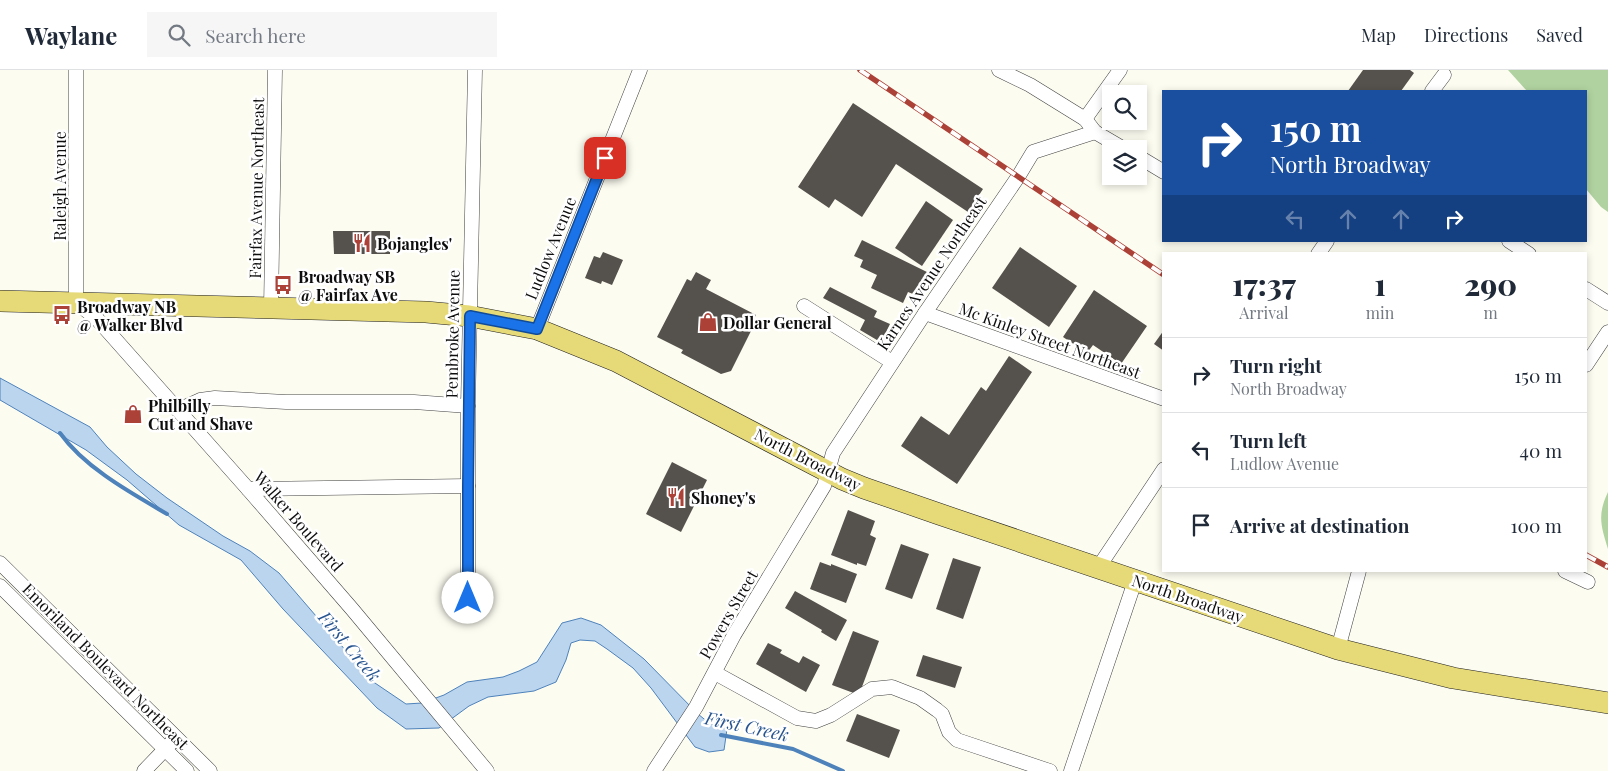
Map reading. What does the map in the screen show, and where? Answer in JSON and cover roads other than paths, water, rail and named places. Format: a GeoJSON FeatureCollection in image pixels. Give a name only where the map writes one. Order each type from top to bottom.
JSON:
{"type":"FeatureCollection","features":[{"type":"Feature","properties":{"kind":"main road","name":"North Broadway"},"geometry":{"type":"LineString","coordinates":[[0,301],[426,312],[470,316],[537,329],[616,361],[827,471],[864,488],[1338,649],[1453,678],[1608,703]]}},
{"type":"Feature","properties":{"kind":"street","name":"Raleigh Avenue"},"geometry":{"type":"LineString","coordinates":[[76,70],[76,302]]}},
{"type":"Feature","properties":{"kind":"street","name":"Fairfax Avenue Northeast"},"geometry":{"type":"LineString","coordinates":[[271,307],[275,70]]}},
{"type":"Feature","properties":{"kind":"street","name":"Pembroke Avenue"},"geometry":{"type":"LineString","coordinates":[[468,598],[468,406],[475,70]]}},
{"type":"Feature","properties":{"kind":"street","name":"Ludlow Avenue"},"geometry":{"type":"LineString","coordinates":[[537,329],[640,70]]}},
{"type":"Feature","properties":{"kind":"street"},"geometry":{"type":"LineString","coordinates":[[999,70],[1030,84],[1085,119],[1095,132],[1109,140]]}},
{"type":"Feature","properties":{"kind":"street"},"geometry":{"type":"LineString","coordinates":[[1085,119],[1120,70]]}},
{"type":"Feature","properties":{"kind":"street"},"geometry":{"type":"LineString","coordinates":[[1433,90],[1444,75]]}},
{"type":"Feature","properties":{"kind":"street","name":"Karnes Avenue Northeast"},"geometry":{"type":"LineString","coordinates":[[827,471],[833,453],[892,362],[1034,152],[1095,132]]}},
{"type":"Feature","properties":{"kind":"street"},"geometry":{"type":"LineString","coordinates":[[1147,162],[1162,171]]}},
{"type":"Feature","properties":{"kind":"street"},"geometry":{"type":"LineString","coordinates":[[1511,242],[1526,252]]}},
{"type":"Feature","properties":{"kind":"street"},"geometry":{"type":"LineString","coordinates":[[1587,290],[1608,303]]}},
{"type":"Feature","properties":{"kind":"street","name":"Walker Boulevard"},"geometry":{"type":"LineString","coordinates":[[76,302],[98,320],[248,489],[352,609],[487,771]]}},
{"type":"Feature","properties":{"kind":"street"},"geometry":{"type":"LineString","coordinates":[[804,306],[892,362]]}},
{"type":"Feature","properties":{"kind":"street","name":"Mc Kinley Street Northeast"},"geometry":{"type":"LineString","coordinates":[[925,313],[1162,398]]}},
{"type":"Feature","properties":{"kind":"street"},"geometry":{"type":"LineString","coordinates":[[1587,364],[1608,332]]}},
{"type":"Feature","properties":{"kind":"street"},"geometry":{"type":"LineString","coordinates":[[178,410],[200,400],[215,398],[286,402],[414,402],[468,406]]}},
{"type":"Feature","properties":{"kind":"street","name":"Powers Street"},"geometry":{"type":"LineString","coordinates":[[654,771],[696,707],[734,635],[824,486],[827,471]]}},
{"type":"Feature","properties":{"kind":"street"},"geometry":{"type":"LineString","coordinates":[[1098,568],[1162,472]]}},
{"type":"Feature","properties":{"kind":"street"},"geometry":{"type":"LineString","coordinates":[[248,489],[468,486]]}},
{"type":"Feature","properties":{"kind":"street"},"geometry":{"type":"LineString","coordinates":[[0,563],[210,771]]}},
{"type":"Feature","properties":{"kind":"street"},"geometry":{"type":"LineString","coordinates":[[1338,649],[1360,572]]}},
{"type":"Feature","properties":{"kind":"street"},"geometry":{"type":"LineString","coordinates":[[1567,572],[1588,582]]}},
{"type":"Feature","properties":{"kind":"street"},"geometry":{"type":"LineString","coordinates":[[1070,771],[1135,581]]}},
{"type":"Feature","properties":{"kind":"street","name":"Emoriland Boulevard Northeast"},"geometry":{"type":"LineString","coordinates":[[0,586],[187,771]]}},
{"type":"Feature","properties":{"kind":"street"},"geometry":{"type":"LineString","coordinates":[[715,673],[797,718],[816,721],[831,715],[872,689],[892,687],[920,698],[942,714],[949,732],[957,740],[1050,771]]}},
{"type":"Feature","properties":{"kind":"street"},"geometry":{"type":"LineString","coordinates":[[144,771],[176,737]]}},
{"type":"Feature","properties":{"kind":"water","name":"First Creek"},"geometry":{"type":"Polygon","coordinates":[[[0,378],[90,427],[107,447],[136,474],[167,498],[223,536],[250,551],[279,573],[372,681],[406,704],[422,703],[444,695],[467,682],[503,677],[519,671],[537,662],[562,623],[581,618],[601,625],[644,659],[698,714],[709,723],[727,729],[724,750],[709,752],[695,747],[651,688],[633,668],[595,641],[580,640],[571,643],[556,682],[534,691],[488,697],[469,706],[439,728],[406,729],[377,708],[283,609],[241,560],[179,525],[127,480],[86,450],[0,400],[0,378]]]}},
{"type":"Feature","properties":{"kind":"waterway","name":"First Creek"},"geometry":{"type":"LineString","coordinates":[[60,433],[70,446],[109,479],[167,514]]}},
{"type":"Feature","properties":{"kind":"waterway","name":"First Creek"},"geometry":{"type":"LineString","coordinates":[[721,735],[793,749],[843,771]]}},
{"type":"Feature","properties":{"kind":"railway"},"geometry":{"type":"LineString","coordinates":[[860,70],[1162,274]]}},
{"type":"Feature","properties":{"kind":"railway"},"geometry":{"type":"LineString","coordinates":[[1587,556],[1608,567]]}},
{"type":"Feature","properties":{"kind":"place","name":"Bojangles'"},"geometry":{"type":"Point","coordinates":[362,243]}},
{"type":"Feature","properties":{"kind":"place","name":"Broadway SB @ Fairfax Ave"},"geometry":{"type":"Point","coordinates":[283,285]}},
{"type":"Feature","properties":{"kind":"place","name":"Broadway NB @ Walker Blvd"},"geometry":{"type":"Point","coordinates":[62,315]}},
{"type":"Feature","properties":{"kind":"place","name":"Dollar General"},"geometry":{"type":"Point","coordinates":[708,322]}},
{"type":"Feature","properties":{"kind":"place","name":"Philbilly Cut and Shave"},"geometry":{"type":"Point","coordinates":[133,414]}},
{"type":"Feature","properties":{"kind":"place","name":"Shoney's"},"geometry":{"type":"Point","coordinates":[676,497]}}]}
